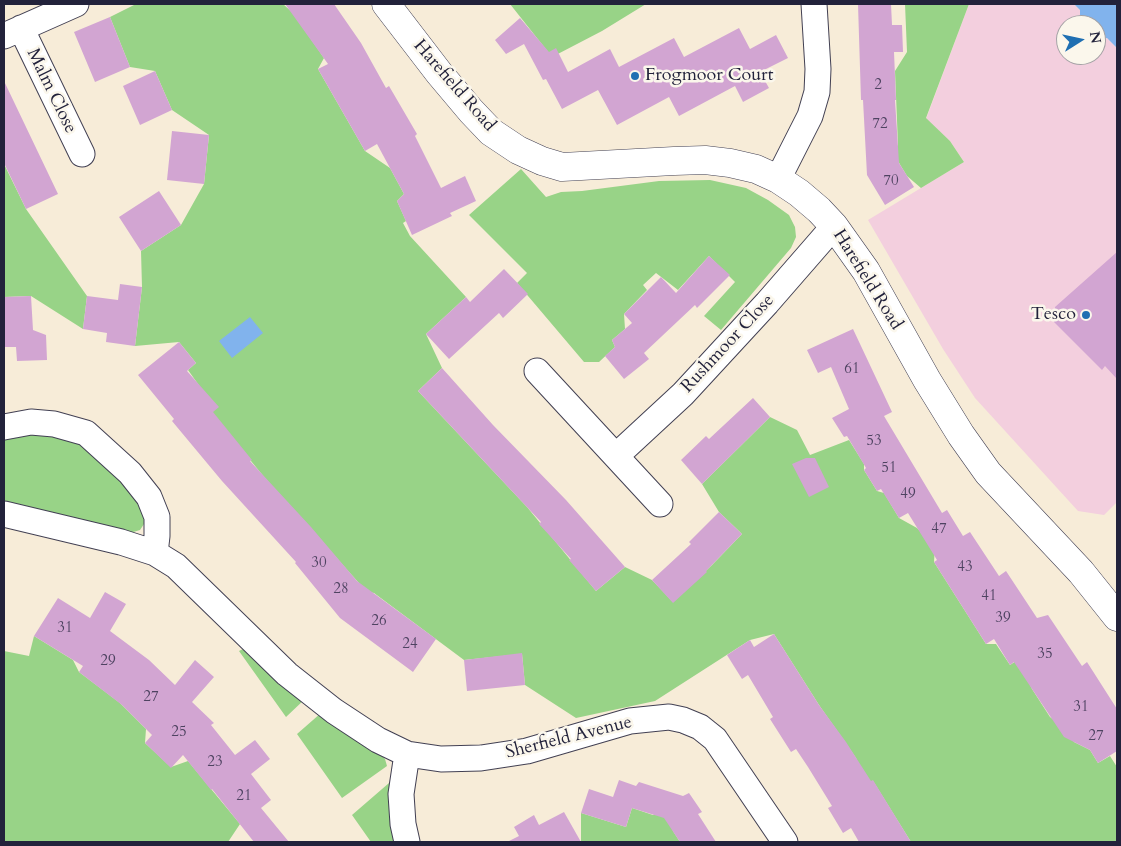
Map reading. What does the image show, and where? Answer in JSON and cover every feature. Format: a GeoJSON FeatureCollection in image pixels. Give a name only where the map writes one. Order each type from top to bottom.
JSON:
{"type":"FeatureCollection","features":[{"type":"Feature","properties":{"kind":"street","name":"Malm Close"},"geometry":{"type":"LineString","coordinates":[[76,4],[12,32],[82,154]]}},
{"type":"Feature","properties":{"kind":"street","name":"Harefield Road"},"geometry":{"type":"LineString","coordinates":[[386,4],[439,73],[491,132],[518,150],[542,161],[562,167],[705,160],[730,163],[756,169],[799,193],[834,226],[866,271],[927,380],[961,435],[988,473],[1081,572],[1117,618]]}},
{"type":"Feature","properties":{"kind":"street"},"geometry":{"type":"LineString","coordinates":[[778,180],[810,116],[817,92],[818,69],[814,4]]}},
{"type":"Feature","properties":{"kind":"street","name":"Rushmoor Close"},"geometry":{"type":"LineString","coordinates":[[616,456],[683,394],[767,303],[834,226]]}},
{"type":"Feature","properties":{"kind":"street"},"geometry":{"type":"LineString","coordinates":[[538,371],[660,504]]}},
{"type":"Feature","properties":{"kind":"street"},"geometry":{"type":"LineString","coordinates":[[4,427],[31,422],[54,424],[86,433],[130,472],[149,497],[157,518],[155,553]]}},
{"type":"Feature","properties":{"kind":"street","name":"Sherfield Avenue"},"geometry":{"type":"LineString","coordinates":[[4,514],[121,542],[155,553],[176,566],[287,674],[334,711],[378,740],[407,754],[441,759],[481,758],[526,751],[630,721],[669,717],[700,727],[715,739],[785,842]]}},
{"type":"Feature","properties":{"kind":"street"},"geometry":{"type":"LineString","coordinates":[[407,754],[401,794],[403,824],[407,842]]}},
{"type":"Feature","properties":{"kind":"shaded area"},"geometry":{"type":"Polygon","coordinates":[[[969,4],[1074,4],[1080,10],[1080,15],[1056,15],[1056,65],[1106,65],[1106,38],[1117,48],[1117,502],[1104,515],[1078,511],[975,398],[943,349],[868,220],[964,162],[950,141],[926,119],[969,4]]]}},
{"type":"Feature","properties":{"kind":"green space"},"geometry":{"type":"Polygon","coordinates":[[[136,4],[283,4],[293,13],[324,58],[318,69],[365,151],[390,168],[404,194],[397,201],[406,221],[403,223],[410,236],[466,297],[426,334],[442,368],[418,391],[527,507],[596,591],[625,567],[652,580],[673,602],[712,565],[742,534],[719,512],[702,484],[770,417],[797,430],[810,455],[849,440],[864,464],[864,470],[877,491],[884,493],[899,518],[917,528],[935,547],[934,562],[986,644],[996,644],[1010,665],[1019,659],[1032,689],[1050,717],[1066,729],[1074,742],[1090,750],[1098,763],[1110,756],[1117,767],[1117,842],[911,842],[873,781],[864,782],[856,758],[819,705],[774,634],[750,640],[655,701],[576,718],[525,685],[522,654],[464,660],[374,593],[367,592],[264,477],[212,413],[198,384],[188,370],[196,363],[179,342],[135,346],[142,287],[141,251],[181,225],[204,184],[209,135],[172,110],[155,71],[130,67],[110,17],[136,4]]]}},
{"type":"Feature","properties":{"kind":"green space"},"geometry":{"type":"Polygon","coordinates":[[[510,4],[646,4],[602,31],[552,57],[510,4]]]}},
{"type":"Feature","properties":{"kind":"green space"},"geometry":{"type":"Polygon","coordinates":[[[905,4],[969,4],[926,118],[950,141],[964,162],[921,188],[907,176],[893,153],[898,145],[895,71],[907,52],[905,4]]]}},
{"type":"Feature","properties":{"kind":"green space"},"geometry":{"type":"Polygon","coordinates":[[[4,164],[26,209],[87,296],[83,329],[31,296],[4,297],[4,164]]]}},
{"type":"Feature","properties":{"kind":"green space"},"geometry":{"type":"Polygon","coordinates":[[[521,169],[546,197],[561,192],[659,181],[710,180],[746,188],[768,200],[789,215],[795,227],[796,237],[791,248],[721,330],[704,316],[735,282],[709,256],[678,290],[656,273],[643,285],[647,290],[624,314],[625,329],[612,340],[615,347],[599,362],[584,362],[517,283],[527,273],[469,215],[521,169]]]}},
{"type":"Feature","properties":{"kind":"green space"},"geometry":{"type":"Polygon","coordinates":[[[33,433],[80,442],[106,462],[139,503],[146,521],[140,530],[123,535],[4,503],[4,437],[33,433]]]}},
{"type":"Feature","properties":{"kind":"green space"},"geometry":{"type":"Polygon","coordinates":[[[34,636],[73,660],[79,672],[120,703],[146,729],[145,743],[171,767],[188,761],[240,824],[228,842],[4,842],[4,651],[29,656],[34,636]]]}},
{"type":"Feature","properties":{"kind":"green space"},"geometry":{"type":"Polygon","coordinates":[[[247,647],[305,699],[286,717],[239,651],[247,647]]]}},
{"type":"Feature","properties":{"kind":"green space"},"geometry":{"type":"Polygon","coordinates":[[[321,713],[377,750],[385,759],[387,766],[342,798],[297,734],[321,713]]]}},
{"type":"Feature","properties":{"kind":"green space"},"geometry":{"type":"Polygon","coordinates":[[[389,783],[398,842],[371,842],[352,815],[389,783]]]}},
{"type":"Feature","properties":{"kind":"green space"},"geometry":{"type":"Polygon","coordinates":[[[668,807],[673,831],[680,842],[581,842],[581,813],[626,827],[632,808],[653,815],[668,807]]]}},
{"type":"Feature","properties":{"kind":"water"},"geometry":{"type":"Polygon","coordinates":[[[1074,4],[1117,4],[1117,48],[1106,38],[1106,15],[1080,15],[1080,10],[1074,4]]]}},
{"type":"Feature","properties":{"kind":"water"},"geometry":{"type":"Polygon","coordinates":[[[250,317],[263,333],[232,358],[219,341],[250,317]]]}},
{"type":"Feature","properties":{"kind":"building"},"geometry":{"type":"Polygon","coordinates":[[[285,4],[334,4],[361,43],[386,88],[389,86],[417,134],[415,136],[441,188],[465,176],[476,201],[450,213],[452,216],[412,235],[397,201],[404,194],[377,144],[365,151],[318,69],[328,64],[285,4]]]}},
{"type":"Feature","properties":{"kind":"building"},"geometry":{"type":"Polygon","coordinates":[[[858,4],[891,4],[892,25],[902,25],[903,52],[894,52],[899,163],[914,187],[885,205],[867,175],[863,100],[861,100],[858,4]]]}},
{"type":"Feature","properties":{"kind":"building"},"geometry":{"type":"Polygon","coordinates":[[[110,17],[130,67],[95,82],[74,32],[110,17]]]}},
{"type":"Feature","properties":{"kind":"building","name":"Frogmoor Court"},"geometry":{"type":"Polygon","coordinates":[[[520,18],[549,52],[556,48],[568,72],[610,49],[619,67],[674,38],[684,57],[739,28],[750,49],[776,35],[788,58],[760,72],[769,88],[743,102],[735,86],[679,116],[669,97],[617,125],[598,90],[562,109],[546,79],[543,80],[524,44],[506,54],[495,40],[520,18]]]}},
{"type":"Feature","properties":{"kind":"building"},"geometry":{"type":"Polygon","coordinates":[[[155,71],[172,110],[140,125],[123,86],[155,71]]]}},
{"type":"Feature","properties":{"kind":"building"},"geometry":{"type":"Polygon","coordinates":[[[4,81],[58,194],[26,209],[4,163],[4,81]]]}},
{"type":"Feature","properties":{"kind":"building"},"geometry":{"type":"Polygon","coordinates":[[[172,131],[209,135],[204,184],[167,180],[172,131]]]}},
{"type":"Feature","properties":{"kind":"building"},"geometry":{"type":"Polygon","coordinates":[[[159,191],[181,225],[141,251],[119,217],[159,191]]]}},
{"type":"Feature","properties":{"kind":"building","name":"Tesco"},"geometry":{"type":"Polygon","coordinates":[[[1117,252],[1117,379],[1105,366],[1102,370],[1054,322],[1055,307],[1117,252]]]}},
{"type":"Feature","properties":{"kind":"building"},"geometry":{"type":"Polygon","coordinates":[[[709,256],[730,275],[697,308],[695,305],[644,353],[649,359],[624,379],[605,356],[615,347],[612,340],[632,323],[624,314],[661,277],[676,293],[709,256]]]}},
{"type":"Feature","properties":{"kind":"building"},"geometry":{"type":"Polygon","coordinates":[[[504,269],[528,294],[503,318],[499,313],[449,359],[426,334],[466,297],[470,302],[504,269]]]}},
{"type":"Feature","properties":{"kind":"building"},"geometry":{"type":"Polygon","coordinates":[[[120,284],[142,287],[135,346],[106,342],[107,333],[83,329],[87,296],[118,300],[120,284]]]}},
{"type":"Feature","properties":{"kind":"building"},"geometry":{"type":"Polygon","coordinates":[[[31,296],[33,330],[46,335],[47,360],[17,361],[16,347],[4,347],[4,297],[31,296]]]}},
{"type":"Feature","properties":{"kind":"building"},"geometry":{"type":"Polygon","coordinates":[[[853,329],[892,412],[884,416],[942,513],[947,510],[963,536],[970,532],[999,576],[1006,571],[1037,618],[1048,615],[1082,666],[1087,662],[1117,709],[1117,751],[1098,763],[1090,750],[1064,737],[1014,662],[1010,665],[994,639],[986,644],[934,562],[937,560],[908,513],[899,518],[881,489],[877,491],[847,436],[844,437],[832,418],[849,409],[831,367],[818,373],[807,350],[853,329]]]}},
{"type":"Feature","properties":{"kind":"building"},"geometry":{"type":"Polygon","coordinates":[[[179,342],[196,363],[187,371],[219,407],[213,412],[252,460],[250,461],[311,527],[357,581],[436,639],[413,672],[340,618],[296,562],[222,481],[172,421],[174,419],[138,375],[179,342]]]}},
{"type":"Feature","properties":{"kind":"building"},"geometry":{"type":"Polygon","coordinates":[[[442,368],[493,425],[566,500],[625,567],[596,591],[569,560],[571,559],[539,524],[541,522],[418,391],[442,368]]]}},
{"type":"Feature","properties":{"kind":"building"},"geometry":{"type":"Polygon","coordinates":[[[753,398],[770,417],[702,484],[681,460],[706,436],[709,439],[753,398]]]}},
{"type":"Feature","properties":{"kind":"building"},"geometry":{"type":"Polygon","coordinates":[[[806,458],[815,458],[829,487],[809,497],[792,464],[806,458]]]}},
{"type":"Feature","properties":{"kind":"building"},"geometry":{"type":"Polygon","coordinates":[[[719,512],[742,534],[707,572],[673,603],[652,580],[691,544],[689,542],[719,512]]]}},
{"type":"Feature","properties":{"kind":"building"},"geometry":{"type":"Polygon","coordinates":[[[105,592],[126,604],[110,631],[149,660],[175,685],[195,660],[214,677],[192,702],[214,723],[211,725],[235,755],[255,740],[270,759],[251,774],[271,800],[261,808],[289,842],[254,842],[183,755],[171,768],[145,743],[152,735],[122,705],[79,672],[83,666],[34,636],[58,598],[90,618],[105,592]]]}},
{"type":"Feature","properties":{"kind":"building"},"geometry":{"type":"Polygon","coordinates":[[[774,634],[819,705],[871,781],[873,780],[911,842],[859,842],[851,828],[843,833],[828,808],[832,806],[808,767],[796,749],[791,752],[770,719],[773,717],[748,675],[742,679],[727,655],[750,640],[754,647],[774,634]]]}},
{"type":"Feature","properties":{"kind":"building"},"geometry":{"type":"Polygon","coordinates":[[[522,653],[525,685],[467,691],[464,660],[522,653]]]}},
{"type":"Feature","properties":{"kind":"building"},"geometry":{"type":"Polygon","coordinates":[[[619,780],[636,786],[639,782],[683,796],[689,793],[702,812],[698,814],[716,842],[680,842],[664,818],[632,808],[626,827],[581,813],[589,789],[613,797],[619,780]]]}},
{"type":"Feature","properties":{"kind":"building"},"geometry":{"type":"Polygon","coordinates":[[[564,812],[581,842],[507,842],[519,836],[514,827],[534,815],[539,825],[564,812]]]}},
{"type":"Feature","properties":{"kind":"place","name":"Frogmoor Court"},"geometry":{"type":"Point","coordinates":[635,76]}},
{"type":"Feature","properties":{"kind":"place","name":"Tesco"},"geometry":{"type":"Point","coordinates":[1086,315]}}]}
